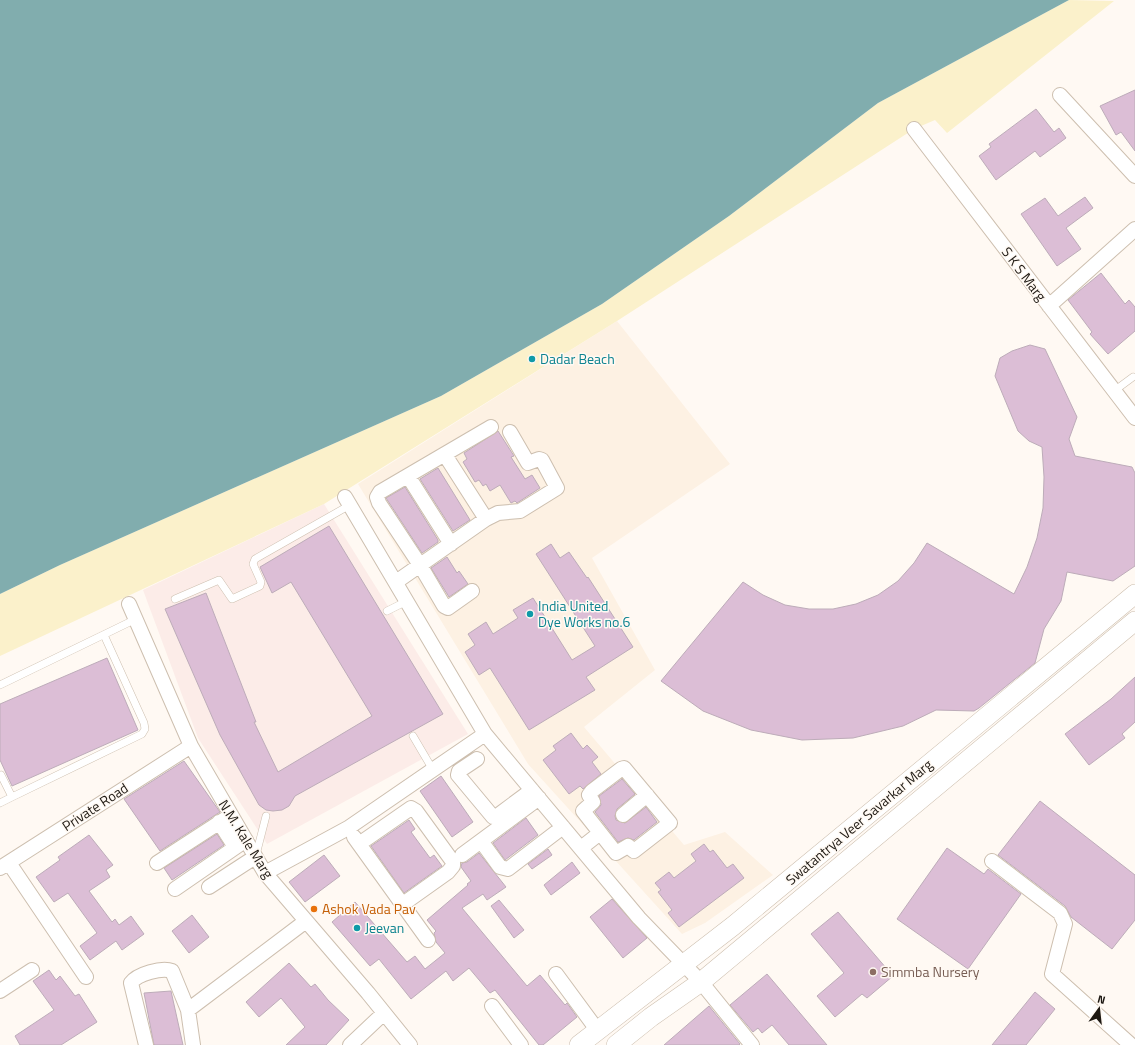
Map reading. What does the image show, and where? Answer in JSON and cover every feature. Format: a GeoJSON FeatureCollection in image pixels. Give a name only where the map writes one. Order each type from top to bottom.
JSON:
{"type":"FeatureCollection","features":[{"type":"Feature","properties":{"kind":"main road","name":"Swatantrya Veer Savarkar Marg"},"geometry":{"type":"LineString","coordinates":[[579,1045],[683,965],[1135,594]]}},
{"type":"Feature","properties":{"kind":"main road","name":"Swatantrya Veer Savarkar Marg"},"geometry":{"type":"LineString","coordinates":[[624,1043],[701,982],[1135,621]]}},
{"type":"Feature","properties":{"kind":"street"},"geometry":{"type":"LineString","coordinates":[[1060,95],[1135,176]]}},
{"type":"Feature","properties":{"kind":"street","name":"S K S Marg"},"geometry":{"type":"LineString","coordinates":[[914,128],[1135,418]]}},
{"type":"Feature","properties":{"kind":"street"},"geometry":{"type":"LineString","coordinates":[[1049,306],[1135,229]]}},
{"type":"Feature","properties":{"kind":"street"},"geometry":{"type":"LineString","coordinates":[[472,591],[446,608],[378,499],[380,492],[490,427]]}},
{"type":"Feature","properties":{"kind":"street"},"geometry":{"type":"LineString","coordinates":[[396,582],[486,519],[498,513],[520,511],[557,488],[542,460],[539,459],[528,463],[510,432]]}},
{"type":"Feature","properties":{"kind":"street"},"geometry":{"type":"LineString","coordinates":[[444,455],[486,519]]}},
{"type":"Feature","properties":{"kind":"street"},"geometry":{"type":"LineString","coordinates":[[408,476],[451,544]]}},
{"type":"Feature","properties":{"kind":"street"},"geometry":{"type":"LineString","coordinates":[[347,501],[485,734],[640,918],[683,965],[701,982],[752,1045]]}},
{"type":"Feature","properties":{"kind":"street","name":"N.M. Kale Marg"},"geometry":{"type":"LineString","coordinates":[[129,604],[191,746],[230,815],[240,844],[255,857],[265,873],[410,1045]]}},
{"type":"Feature","properties":{"kind":"street"},"geometry":{"type":"LineString","coordinates":[[265,873],[348,828],[485,734]]}},
{"type":"Feature","properties":{"kind":"street","name":"Private Road"},"geometry":{"type":"LineString","coordinates":[[4,865],[191,746]]}},
{"type":"Feature","properties":{"kind":"street"},"geometry":{"type":"LineString","coordinates":[[477,759],[459,771],[458,775],[493,817],[498,816],[536,794]]}},
{"type":"Feature","properties":{"kind":"street"},"geometry":{"type":"LineString","coordinates":[[624,768],[647,794],[670,821],[668,826],[634,851],[628,846],[617,853],[583,813],[584,810],[593,803],[590,795],[592,791],[624,768]]}},
{"type":"Feature","properties":{"kind":"street"},"geometry":{"type":"LineString","coordinates":[[462,855],[481,841],[536,794]]}},
{"type":"Feature","properties":{"kind":"street"},"geometry":{"type":"LineString","coordinates":[[622,815],[647,794]]}},
{"type":"Feature","properties":{"kind":"street"},"geometry":{"type":"LineString","coordinates":[[359,844],[411,808],[416,811],[453,862],[453,866],[448,872],[403,904]]}},
{"type":"Feature","properties":{"kind":"street"},"geometry":{"type":"LineString","coordinates":[[157,863],[230,815]]}},
{"type":"Feature","properties":{"kind":"street"},"geometry":{"type":"LineString","coordinates":[[175,889],[240,844],[218,822]]}},
{"type":"Feature","properties":{"kind":"street"},"geometry":{"type":"LineString","coordinates":[[481,841],[500,867],[508,869],[563,827]]}},
{"type":"Feature","properties":{"kind":"street"},"geometry":{"type":"LineString","coordinates":[[348,828],[428,940]]}},
{"type":"Feature","properties":{"kind":"street"},"geometry":{"type":"LineString","coordinates":[[581,848],[600,833]]}},
{"type":"Feature","properties":{"kind":"street"},"geometry":{"type":"LineString","coordinates":[[209,887],[255,857]]}},
{"type":"Feature","properties":{"kind":"street"},"geometry":{"type":"LineString","coordinates":[[992,861],[1060,913],[1065,924],[1052,974],[1131,1045]]}},
{"type":"Feature","properties":{"kind":"street"},"geometry":{"type":"LineString","coordinates":[[4,865],[86,977]]}},
{"type":"Feature","properties":{"kind":"street"},"geometry":{"type":"LineString","coordinates":[[188,1010],[306,922]]}},
{"type":"Feature","properties":{"kind":"street"},"geometry":{"type":"LineString","coordinates":[[146,1045],[131,983],[134,979],[160,969],[172,971],[188,1010],[193,1045]]}},
{"type":"Feature","properties":{"kind":"street"},"geometry":{"type":"LineString","coordinates":[[0,991],[32,970]]}},
{"type":"Feature","properties":{"kind":"street"},"geometry":{"type":"LineString","coordinates":[[556,974],[598,1031]]}},
{"type":"Feature","properties":{"kind":"street"},"geometry":{"type":"LineString","coordinates":[[492,1006],[521,1045]]}},
{"type":"Feature","properties":{"kind":"street"},"geometry":{"type":"LineString","coordinates":[[360,1039],[384,1013]]}},
{"type":"Feature","properties":{"kind":"lane"},"geometry":{"type":"LineString","coordinates":[[1114,391],[1134,377]]}},
{"type":"Feature","properties":{"kind":"lane"},"geometry":{"type":"LineString","coordinates":[[175,599],[219,580],[232,599],[260,586],[261,582],[253,564],[255,559],[347,501]]}},
{"type":"Feature","properties":{"kind":"lane"},"geometry":{"type":"LineString","coordinates":[[388,611],[407,601]]}},
{"type":"Feature","properties":{"kind":"lane"},"geometry":{"type":"LineString","coordinates":[[0,685],[136,619]]}},
{"type":"Feature","properties":{"kind":"lane"},"geometry":{"type":"LineString","coordinates":[[0,803],[142,734],[145,729],[144,724],[104,635]]}},
{"type":"Feature","properties":{"kind":"lane"},"geometry":{"type":"LineString","coordinates":[[413,736],[433,770]]}},
{"type":"Feature","properties":{"kind":"lane"},"geometry":{"type":"LineString","coordinates":[[1,775],[12,797]]}},
{"type":"Feature","properties":{"kind":"lane"},"geometry":{"type":"LineString","coordinates":[[255,857],[266,816]]}},
{"type":"Feature","properties":{"kind":"shaded area","name":"India United Dye Works no.6"},"geometry":{"type":"Polygon","coordinates":[[[617,321],[730,464],[592,558],[655,670],[584,727],[684,845],[725,832],[773,875],[705,923],[682,934],[528,764],[358,484],[617,321]]]}},
{"type":"Feature","properties":{"kind":"shaded area"},"geometry":{"type":"Polygon","coordinates":[[[324,504],[468,734],[267,844],[198,738],[143,590],[324,504]]]}},
{"type":"Feature","properties":{"kind":"sand","name":"Dadar Beach"},"geometry":{"type":"Polygon","coordinates":[[[1069,0],[1114,1],[947,133],[935,120],[914,129],[617,321],[324,504],[0,656],[0,594],[60,565],[441,396],[602,304],[729,216],[878,103],[1069,0]]]}},
{"type":"Feature","properties":{"kind":"water"},"geometry":{"type":"Polygon","coordinates":[[[0,0],[1069,0],[878,103],[729,216],[602,304],[441,396],[60,565],[0,594],[0,0]]]}},
{"type":"Feature","properties":{"kind":"building"},"geometry":{"type":"Polygon","coordinates":[[[1135,90],[1135,151],[1121,132],[1116,135],[1100,106],[1135,90]]]}},
{"type":"Feature","properties":{"kind":"building"},"geometry":{"type":"Polygon","coordinates":[[[1036,109],[1054,132],[1059,128],[1066,138],[1040,157],[1035,151],[996,180],[979,156],[991,147],[989,144],[1036,109]]]}},
{"type":"Feature","properties":{"kind":"building"},"geometry":{"type":"Polygon","coordinates":[[[1085,197],[1093,208],[1066,228],[1081,249],[1057,266],[1021,214],[1045,198],[1058,216],[1085,197]]]}},
{"type":"Feature","properties":{"kind":"building"},"geometry":{"type":"Polygon","coordinates":[[[1101,273],[1125,304],[1129,300],[1135,307],[1135,331],[1108,354],[1090,334],[1092,332],[1068,300],[1101,273]]]}},
{"type":"Feature","properties":{"kind":"building"},"geometry":{"type":"Polygon","coordinates":[[[1030,345],[1045,349],[1077,417],[1069,439],[1075,456],[1132,467],[1135,473],[1135,566],[1113,581],[1067,572],[1061,601],[1044,629],[1035,663],[974,711],[936,710],[903,726],[853,738],[802,740],[751,730],[703,711],[661,681],[743,582],[763,595],[785,605],[809,609],[833,609],[856,604],[878,595],[898,581],[914,563],[927,543],[1014,594],[1027,567],[1037,538],[1043,508],[1044,477],[1042,447],[1029,441],[1018,431],[995,376],[1000,358],[1012,351],[1030,345]]]}},
{"type":"Feature","properties":{"kind":"building"},"geometry":{"type":"Polygon","coordinates":[[[498,431],[514,456],[511,457],[525,479],[532,475],[540,488],[517,503],[515,501],[511,503],[500,485],[490,491],[486,484],[483,486],[479,480],[475,482],[463,462],[467,459],[464,453],[498,431]]]}},
{"type":"Feature","properties":{"kind":"building"},"geometry":{"type":"Polygon","coordinates":[[[438,468],[470,520],[453,531],[420,479],[438,468]]]}},
{"type":"Feature","properties":{"kind":"building"},"geometry":{"type":"Polygon","coordinates":[[[405,487],[438,540],[438,542],[422,553],[386,498],[405,487]]]}},
{"type":"Feature","properties":{"kind":"building"},"geometry":{"type":"Polygon","coordinates":[[[329,526],[443,714],[295,796],[289,806],[282,810],[266,810],[259,805],[220,735],[165,609],[206,593],[256,722],[254,722],[278,772],[372,716],[291,582],[272,593],[260,567],[329,526]]]}},
{"type":"Feature","properties":{"kind":"building"},"geometry":{"type":"Polygon","coordinates":[[[551,544],[560,558],[569,552],[587,578],[588,577],[633,647],[586,677],[595,690],[529,730],[490,668],[479,675],[465,652],[475,645],[468,634],[486,622],[493,634],[518,618],[513,610],[533,598],[572,660],[595,646],[536,554],[551,544]]]}},
{"type":"Feature","properties":{"kind":"building"},"geometry":{"type":"Polygon","coordinates":[[[447,557],[457,573],[459,571],[468,584],[449,597],[431,568],[447,557]]]}},
{"type":"Feature","properties":{"kind":"building"},"geometry":{"type":"Polygon","coordinates":[[[107,658],[138,730],[12,786],[0,760],[0,704],[107,658]]]}},
{"type":"Feature","properties":{"kind":"building"},"geometry":{"type":"Polygon","coordinates":[[[1135,677],[1135,722],[1122,734],[1125,738],[1089,765],[1065,734],[1111,699],[1135,677]]]}},
{"type":"Feature","properties":{"kind":"building"},"geometry":{"type":"Polygon","coordinates":[[[571,733],[583,749],[587,745],[598,757],[592,762],[601,774],[583,789],[580,786],[569,794],[543,760],[556,750],[553,746],[571,733]]]}},
{"type":"Feature","properties":{"kind":"building"},"geometry":{"type":"Polygon","coordinates":[[[184,761],[220,812],[160,851],[124,799],[184,761]]]}},
{"type":"Feature","properties":{"kind":"building"},"geometry":{"type":"Polygon","coordinates":[[[441,776],[473,822],[452,837],[420,791],[441,776]]]}},
{"type":"Feature","properties":{"kind":"building"},"geometry":{"type":"Polygon","coordinates":[[[622,779],[635,794],[617,809],[615,816],[616,820],[625,823],[646,807],[657,822],[634,840],[628,838],[618,842],[595,812],[601,805],[599,796],[622,779]]]}},
{"type":"Feature","properties":{"kind":"building"},"geometry":{"type":"Polygon","coordinates":[[[1040,801],[1135,875],[1135,920],[1112,949],[1071,917],[1065,906],[998,855],[1040,801]]]}},
{"type":"Feature","properties":{"kind":"building"},"geometry":{"type":"Polygon","coordinates":[[[526,818],[538,835],[505,860],[493,843],[526,818]]]}},
{"type":"Feature","properties":{"kind":"building"},"geometry":{"type":"Polygon","coordinates":[[[409,820],[415,829],[411,832],[430,858],[434,855],[442,866],[404,893],[371,846],[409,820]]]}},
{"type":"Feature","properties":{"kind":"building"},"geometry":{"type":"Polygon","coordinates":[[[217,834],[224,845],[172,880],[164,868],[217,834]]]}},
{"type":"Feature","properties":{"kind":"building"},"geometry":{"type":"Polygon","coordinates":[[[89,835],[113,865],[106,870],[110,877],[89,891],[112,922],[115,919],[119,925],[131,916],[144,934],[122,950],[116,941],[90,960],[80,946],[97,933],[68,893],[54,902],[36,877],[60,860],[58,857],[89,835]]]}},
{"type":"Feature","properties":{"kind":"building"},"geometry":{"type":"Polygon","coordinates":[[[704,844],[710,852],[713,850],[727,868],[733,864],[744,878],[679,927],[668,913],[672,910],[658,892],[661,890],[655,883],[669,872],[674,878],[696,861],[691,854],[704,844]]]}},
{"type":"Feature","properties":{"kind":"building"},"geometry":{"type":"Polygon","coordinates":[[[947,848],[984,874],[988,869],[1021,894],[968,969],[897,919],[947,848]]]}},
{"type":"Feature","properties":{"kind":"building"},"geometry":{"type":"Polygon","coordinates":[[[548,849],[552,855],[532,869],[528,864],[548,849]]]}},
{"type":"Feature","properties":{"kind":"building"},"geometry":{"type":"Polygon","coordinates":[[[479,853],[506,887],[487,900],[483,894],[462,908],[527,986],[540,975],[565,1005],[567,1003],[577,1017],[543,1045],[539,1045],[495,990],[490,993],[469,968],[453,981],[446,971],[411,999],[379,959],[370,966],[332,922],[355,902],[407,962],[415,956],[425,969],[445,953],[436,942],[434,933],[436,931],[427,920],[468,885],[467,884],[471,881],[461,867],[462,863],[467,862],[479,853]]]}},
{"type":"Feature","properties":{"kind":"building"},"geometry":{"type":"Polygon","coordinates":[[[324,855],[340,876],[305,902],[289,882],[324,855]]]}},
{"type":"Feature","properties":{"kind":"building"},"geometry":{"type":"Polygon","coordinates":[[[572,862],[580,873],[551,895],[544,885],[572,862]]]}},
{"type":"Feature","properties":{"kind":"building"},"geometry":{"type":"Polygon","coordinates":[[[612,899],[647,938],[623,958],[590,917],[612,899]]]}},
{"type":"Feature","properties":{"kind":"building"},"geometry":{"type":"Polygon","coordinates":[[[499,900],[524,930],[514,938],[491,906],[499,900]]]}},
{"type":"Feature","properties":{"kind":"building"},"geometry":{"type":"Polygon","coordinates":[[[838,912],[893,976],[867,998],[862,994],[835,1017],[817,996],[844,973],[811,934],[838,912]]]}},
{"type":"Feature","properties":{"kind":"building"},"geometry":{"type":"Polygon","coordinates":[[[192,915],[209,937],[189,953],[172,931],[192,915]]]}},
{"type":"Feature","properties":{"kind":"building"},"geometry":{"type":"Polygon","coordinates":[[[289,963],[311,987],[315,984],[328,1000],[349,1020],[326,1045],[286,1045],[305,1027],[281,998],[259,1017],[246,1002],[289,963]]]}},
{"type":"Feature","properties":{"kind":"building"},"geometry":{"type":"Polygon","coordinates":[[[49,970],[56,980],[60,976],[75,996],[79,994],[97,1022],[61,1045],[20,1045],[15,1036],[54,1010],[33,981],[49,970]]]}},
{"type":"Feature","properties":{"kind":"building"},"geometry":{"type":"Polygon","coordinates":[[[767,974],[827,1045],[789,1045],[772,1025],[762,1033],[758,1028],[753,1032],[730,1005],[767,974]]]}},
{"type":"Feature","properties":{"kind":"building"},"geometry":{"type":"Polygon","coordinates":[[[171,991],[183,1045],[154,1045],[144,993],[171,991]]]}},
{"type":"Feature","properties":{"kind":"building"},"geometry":{"type":"Polygon","coordinates":[[[1035,992],[1055,1009],[1026,1045],[992,1045],[1035,992]]]}},
{"type":"Feature","properties":{"kind":"building"},"geometry":{"type":"Polygon","coordinates":[[[709,1006],[740,1044],[739,1045],[664,1045],[709,1006]]]}},
{"type":"Feature","properties":{"kind":"place","name":"Dadar Beach"},"geometry":{"type":"Point","coordinates":[532,359]}},
{"type":"Feature","properties":{"kind":"place","name":"India United Dye Works no.6"},"geometry":{"type":"Point","coordinates":[530,614]}},
{"type":"Feature","properties":{"kind":"place","name":"Ashok Vada Pav"},"geometry":{"type":"Point","coordinates":[314,909]}},
{"type":"Feature","properties":{"kind":"place","name":"Jeevan"},"geometry":{"type":"Point","coordinates":[357,928]}},
{"type":"Feature","properties":{"kind":"place","name":"Simmba Nursery"},"geometry":{"type":"Point","coordinates":[873,972]}}]}
